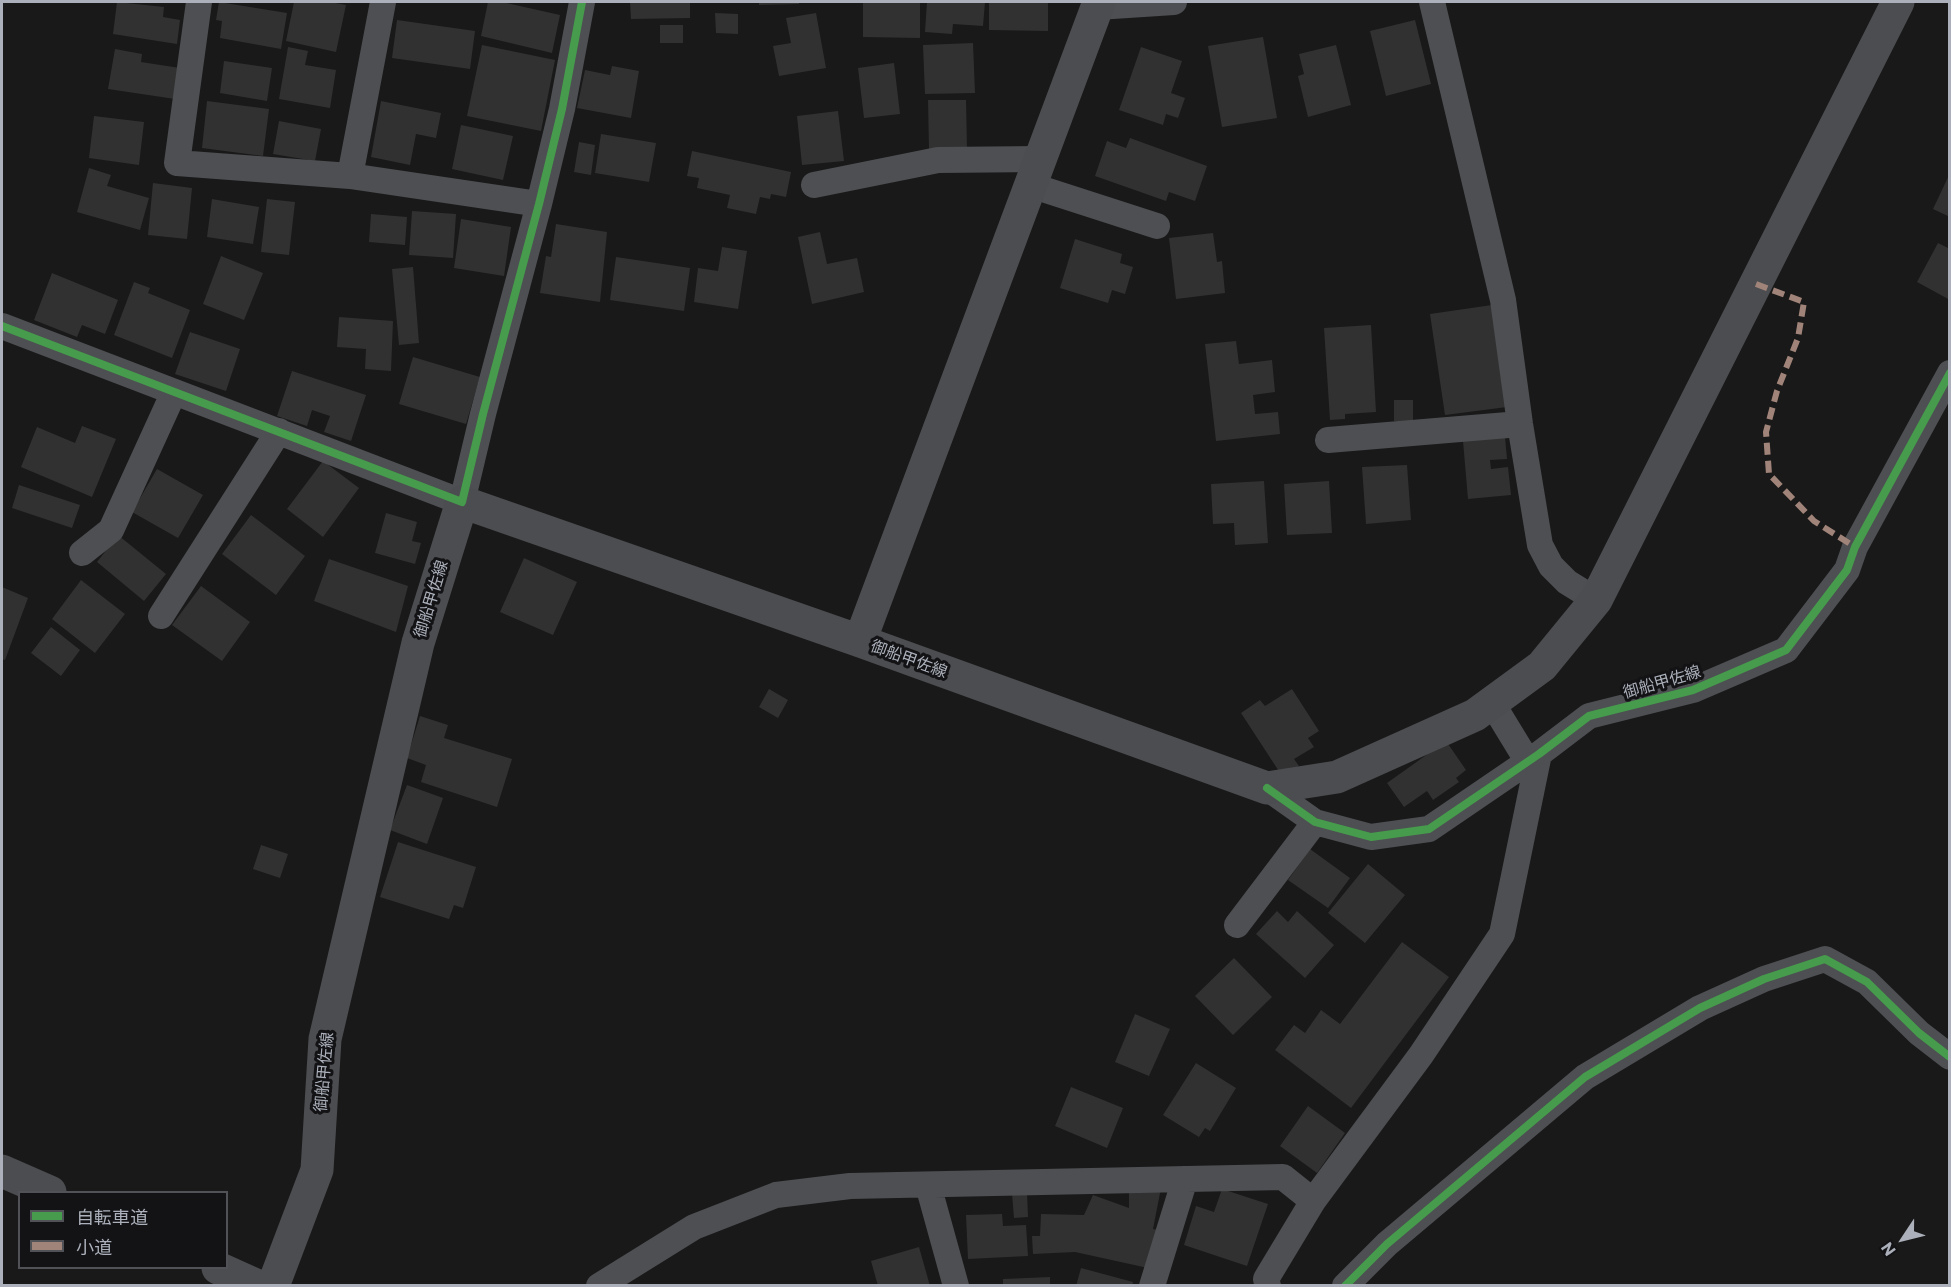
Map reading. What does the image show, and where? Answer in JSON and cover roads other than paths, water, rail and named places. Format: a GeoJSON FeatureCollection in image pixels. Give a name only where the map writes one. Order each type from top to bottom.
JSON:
{"type":"FeatureCollection","features":[{"type":"Feature","properties":{"kind":"main road"},"geometry":{"type":"LineString","coordinates":[[1267,788],[1337,777],[1475,715],[1542,666],[1596,600],[1898,2]]}},
{"type":"Feature","properties":{"kind":"main road"},"geometry":{"type":"LineString","coordinates":[[860,641],[1098,4]]}},
{"type":"Feature","properties":{"kind":"main road","name":"御船甲佐線"},"geometry":{"type":"LineString","coordinates":[[273,1286],[317,1170],[325,1039],[418,643],[462,501],[1267,788]]}},
{"type":"Feature","properties":{"kind":"main road"},"geometry":{"type":"LineString","coordinates":[[2,1171],[48,1191]]}},
{"type":"Feature","properties":{"kind":"main road"},"geometry":{"type":"LineString","coordinates":[[220,1269],[258,1286]]}},
{"type":"Feature","properties":{"kind":"street"},"geometry":{"type":"LineString","coordinates":[[199,2],[177,163],[350,176],[539,204]]}},
{"type":"Feature","properties":{"kind":"street"},"geometry":{"type":"LineString","coordinates":[[350,176],[383,2]]}},
{"type":"Feature","properties":{"kind":"street"},"geometry":{"type":"LineString","coordinates":[[2,327],[462,501],[562,109],[582,2]]}},
{"type":"Feature","properties":{"kind":"street"},"geometry":{"type":"LineString","coordinates":[[1098,4],[1174,2]]}},
{"type":"Feature","properties":{"kind":"street"},"geometry":{"type":"LineString","coordinates":[[1432,2],[1503,300],[1540,544],[1551,566],[1567,582],[1596,600]]}},
{"type":"Feature","properties":{"kind":"street"},"geometry":{"type":"LineString","coordinates":[[814,185],[938,160],[1035,172],[1157,226]]}},
{"type":"Feature","properties":{"kind":"street","name":"御船甲佐線"},"geometry":{"type":"LineString","coordinates":[[1267,788],[1315,822],[1371,837],[1429,829],[1534,758],[1589,716],[1693,690],[1786,650],[1847,570],[1855,547],[1950,373]]}},
{"type":"Feature","properties":{"kind":"street"},"geometry":{"type":"LineString","coordinates":[[82,553],[111,530],[174,392]]}},
{"type":"Feature","properties":{"kind":"street"},"geometry":{"type":"LineString","coordinates":[[1328,441],[1520,424]]}},
{"type":"Feature","properties":{"kind":"street"},"geometry":{"type":"LineString","coordinates":[[161,615],[279,431]]}},
{"type":"Feature","properties":{"kind":"street"},"geometry":{"type":"LineString","coordinates":[[1268,1286],[1266,1279],[1313,1201],[1421,1055],[1502,934],[1534,758],[1492,703]]}},
{"type":"Feature","properties":{"kind":"street"},"geometry":{"type":"LineString","coordinates":[[1237,925],[1315,822]]}},
{"type":"Feature","properties":{"kind":"street"},"geometry":{"type":"LineString","coordinates":[[1345,1286],[1387,1244],[1585,1077],[1700,1008],[1764,979],[1825,959],[1867,982],[1919,1033],[1950,1057]]}},
{"type":"Feature","properties":{"kind":"street"},"geometry":{"type":"LineString","coordinates":[[599,1286],[694,1227],[776,1195],[850,1186],[1283,1177],[1313,1201]]}},
{"type":"Feature","properties":{"kind":"street"},"geometry":{"type":"LineString","coordinates":[[1152,1286],[1185,1179]]}},
{"type":"Feature","properties":{"kind":"street"},"geometry":{"type":"LineString","coordinates":[[928,1185],[956,1286]]}}]}
